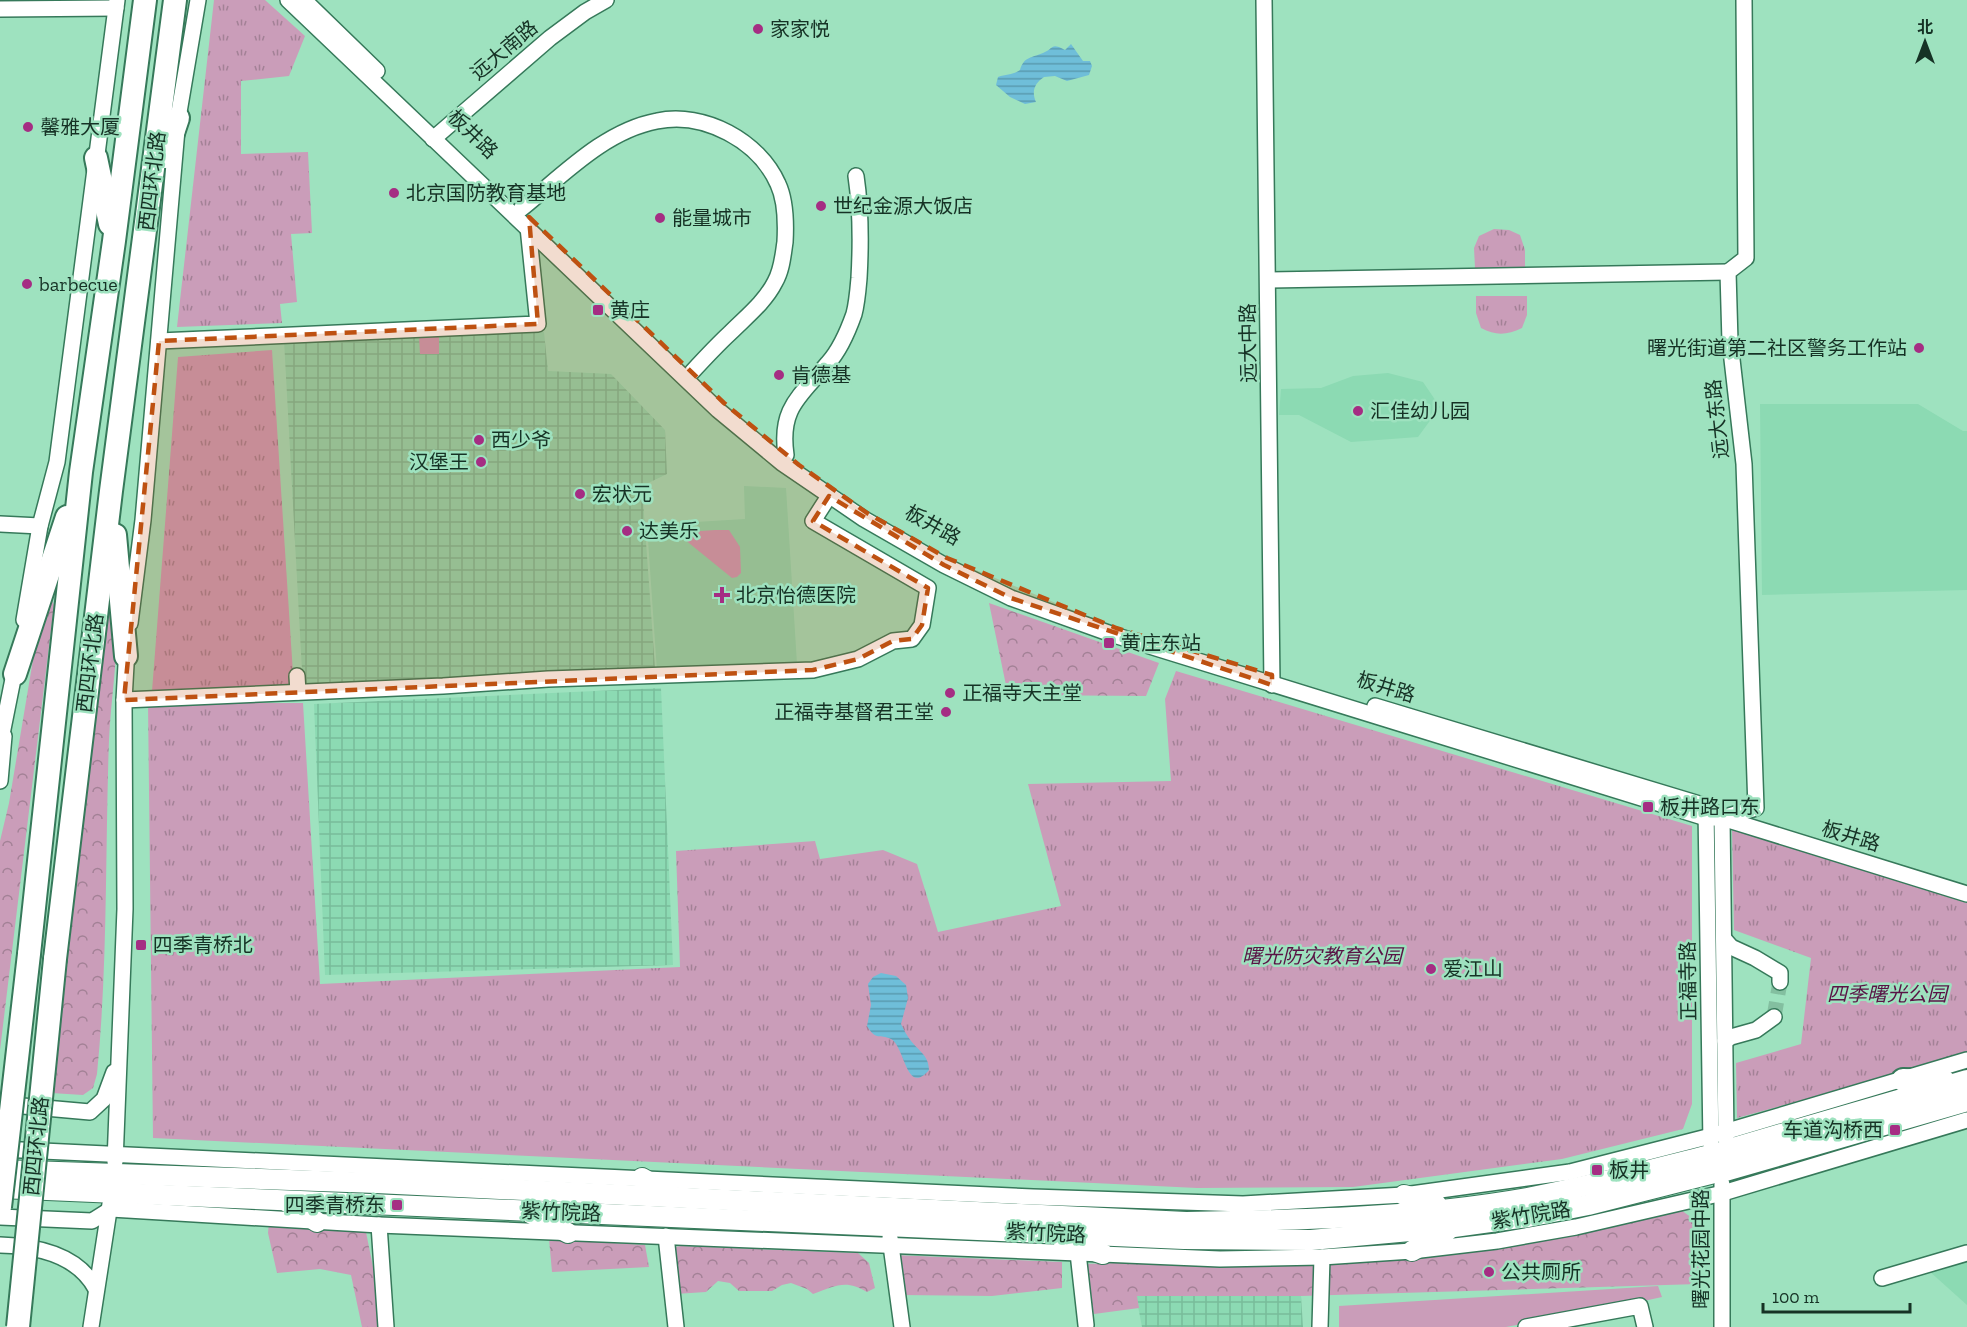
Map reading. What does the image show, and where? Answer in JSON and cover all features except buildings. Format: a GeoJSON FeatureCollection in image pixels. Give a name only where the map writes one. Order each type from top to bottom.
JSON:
{"type":"FeatureCollection","features":[{"type":"Feature","properties":{"kind":"highway","name":"西四环北路"},"geometry":{"type":"LineString","coordinates":[[0,1207],[81,472],[145,0]]}},
{"type":"Feature","properties":{"kind":"highway","name":"西四环北路"},"geometry":{"type":"LineString","coordinates":[[18,1327],[55,959],[111,491],[174,0]]}},
{"type":"Feature","properties":{"kind":"highway"},"geometry":{"type":"LineString","coordinates":[[148,210],[178,118]]}},
{"type":"Feature","properties":{"kind":"highway"},"geometry":{"type":"LineString","coordinates":[[96,158],[114,241]]}},
{"type":"Feature","properties":{"kind":"highway"},"geometry":{"type":"LineString","coordinates":[[15,674],[81,472]]}},
{"type":"Feature","properties":{"kind":"highway"},"geometry":{"type":"LineString","coordinates":[[111,491],[126,656]]}},
{"type":"Feature","properties":{"kind":"highway"},"geometry":{"type":"LineString","coordinates":[[1903,1080],[1966,1092]]}},
{"type":"Feature","properties":{"kind":"highway","name":"紫竹院路"},"geometry":{"type":"LineString","coordinates":[[1720,1156],[1966,1092]]}},
{"type":"Feature","properties":{"kind":"main road","name":"紫竹院路"},"geometry":{"type":"LineString","coordinates":[[113,1182],[376,1183],[1186,1222],[1528,1217],[1578,1207],[1720,1156]]}},
{"type":"Feature","properties":{"kind":"main road"},"geometry":{"type":"LineString","coordinates":[[0,1170],[113,1182]]}},
{"type":"Feature","properties":{"kind":"main road"},"geometry":{"type":"LineString","coordinates":[[642,1178],[677,1198]]}},
{"type":"Feature","properties":{"kind":"main road","name":"紫竹院路"},"geometry":{"type":"LineString","coordinates":[[113,1182],[286,1201],[525,1210],[890,1208],[1040,1232],[1184,1239],[1311,1240],[1452,1217]]}},
{"type":"Feature","properties":{"kind":"main road"},"geometry":{"type":"LineString","coordinates":[[0,1188],[113,1182]]}},
{"type":"Feature","properties":{"kind":"main road"},"geometry":{"type":"LineString","coordinates":[[1404,1195],[1452,1217],[1412,1251]]}},
{"type":"Feature","properties":{"kind":"main road"},"geometry":{"type":"LineString","coordinates":[[286,1201],[317,1222]]}},
{"type":"Feature","properties":{"kind":"main road"},"geometry":{"type":"LineString","coordinates":[[525,1210],[568,1233]]}},
{"type":"Feature","properties":{"kind":"main road"},"geometry":{"type":"LineString","coordinates":[[1040,1232],[1103,1254]]}},
{"type":"Feature","properties":{"kind":"street","name":"西四环北路"},"geometry":{"type":"LineString","coordinates":[[91,1327],[113,1182],[125,909],[124,700],[126,656],[143,520],[178,118],[198,0]]}},
{"type":"Feature","properties":{"kind":"street"},"geometry":{"type":"LineString","coordinates":[[288,0],[526,218],[718,410],[782,463],[828,496],[944,565],[1011,597],[1114,635],[1272,680]]}},
{"type":"Feature","properties":{"kind":"street","name":"板井路"},"geometry":{"type":"LineString","coordinates":[[304,0],[437,135],[724,403],[786,455],[867,513],[947,558],[1014,590],[1092,621],[1272,680],[1967,894]]}},
{"type":"Feature","properties":{"kind":"street","name":"远大南路"},"geometry":{"type":"LineString","coordinates":[[437,135],[550,38],[585,12],[606,0]]}},
{"type":"Feature","properties":{"kind":"street","name":"远大中路"},"geometry":{"type":"LineString","coordinates":[[1263,0],[1272,680]]}},
{"type":"Feature","properties":{"kind":"street"},"geometry":{"type":"LineString","coordinates":[[1268,280],[1728,272],[1746,258],[1744,0]]}},
{"type":"Feature","properties":{"kind":"street"},"geometry":{"type":"LineString","coordinates":[[0,9],[117,4],[57,462],[40,526],[5,727],[0,781]]}},
{"type":"Feature","properties":{"kind":"street"},"geometry":{"type":"LineString","coordinates":[[526,218],[593,150],[617,135],[655,121],[690,120],[712,124],[751,149],[769,167],[779,185],[786,228],[783,258],[776,280],[766,297],[692,372]]}},
{"type":"Feature","properties":{"kind":"street"},"geometry":{"type":"LineString","coordinates":[[786,455],[783,438],[785,423],[796,398],[830,362],[842,342],[854,313],[860,257],[861,214],[856,176]]}},
{"type":"Feature","properties":{"kind":"street"},"geometry":{"type":"LineString","coordinates":[[159,341],[538,324],[526,218]]}},
{"type":"Feature","properties":{"kind":"street","name":"远大东路"},"geometry":{"type":"LineString","coordinates":[[1722,818],[1756,808],[1744,464],[1730,342],[1728,272]]}},
{"type":"Feature","properties":{"kind":"street"},"geometry":{"type":"LineString","coordinates":[[124,700],[548,679],[813,670],[858,659],[893,641],[912,639],[922,625],[928,588],[813,521],[828,496]]}},
{"type":"Feature","properties":{"kind":"street"},"geometry":{"type":"LineString","coordinates":[[0,524],[40,526]]}},
{"type":"Feature","properties":{"kind":"street"},"geometry":{"type":"LineString","coordinates":[[297,676],[298,692]]}},
{"type":"Feature","properties":{"kind":"street"},"geometry":{"type":"LineString","coordinates":[[0,744],[5,727]]}},
{"type":"Feature","properties":{"kind":"street","name":"正福寺路"},"geometry":{"type":"LineString","coordinates":[[1706,812],[1720,1156]]}},
{"type":"Feature","properties":{"kind":"street","name":"正福寺路"},"geometry":{"type":"LineString","coordinates":[[1720,1156],[1725,1041],[1722,818]]}},
{"type":"Feature","properties":{"kind":"street"},"geometry":{"type":"LineString","coordinates":[[1724,939],[1731,947],[1780,973],[1780,982]]}},
{"type":"Feature","properties":{"kind":"street"},"geometry":{"type":"LineString","coordinates":[[1725,1041],[1756,1030],[1774,1017]]}},
{"type":"Feature","properties":{"kind":"street"},"geometry":{"type":"LineString","coordinates":[[0,1104],[90,1112],[104,1099],[118,1064]]}},
{"type":"Feature","properties":{"kind":"street","name":"紫竹院路"},"geometry":{"type":"LineString","coordinates":[[113,1182],[317,1222],[1220,1259],[1322,1257],[1412,1251],[1497,1241],[1576,1227],[1720,1156],[1903,1080]]}},
{"type":"Feature","properties":{"kind":"street","name":"紫竹院路"},"geometry":{"type":"LineString","coordinates":[[113,1182],[642,1178],[890,1208],[1034,1197],[1243,1204],[1404,1195],[1570,1172],[1720,1156],[1966,1092]]}},
{"type":"Feature","properties":{"kind":"street"},"geometry":{"type":"LineString","coordinates":[[0,1149],[113,1182],[92,1221],[0,1217]]}},
{"type":"Feature","properties":{"kind":"street","name":"曙光花园中路"},"geometry":{"type":"LineString","coordinates":[[1720,1156],[1722,1327]]}},
{"type":"Feature","properties":{"kind":"street"},"geometry":{"type":"LineString","coordinates":[[890,1208],[890,1245],[902,1327]]}},
{"type":"Feature","properties":{"kind":"street"},"geometry":{"type":"LineString","coordinates":[[379,1225],[386,1327]]}},
{"type":"Feature","properties":{"kind":"street"},"geometry":{"type":"LineString","coordinates":[[666,1236],[676,1327]]}},
{"type":"Feature","properties":{"kind":"street"},"geometry":{"type":"LineString","coordinates":[[0,1245],[50,1253],[76,1264],[96,1289]]}},
{"type":"Feature","properties":{"kind":"street"},"geometry":{"type":"LineString","coordinates":[[1078,1253],[1086,1325]]}},
{"type":"Feature","properties":{"kind":"street"},"geometry":{"type":"LineString","coordinates":[[1882,1278],[1967,1253]]}},
{"type":"Feature","properties":{"kind":"street"},"geometry":{"type":"LineString","coordinates":[[1320,1327],[1322,1257]]}},
{"type":"Feature","properties":{"kind":"street"},"geometry":{"type":"LineString","coordinates":[[1526,1327],[1562,1324],[1640,1306],[1645,1327]]}},
{"type":"Feature","properties":{"kind":"highlighted area"},"geometry":{"type":"Polygon","coordinates":[[[529,217],[724,403],[799,465],[867,513],[947,558],[1116,628],[1272,675],[1272,685],[1011,598],[944,565],[829,496],[813,521],[928,588],[922,625],[912,639],[893,641],[858,659],[813,670],[124,700],[159,341],[538,324],[529,217]]]}},
{"type":"Feature","properties":{"kind":"shaded area"},"geometry":{"type":"Polygon","coordinates":[[[544,332],[548,371],[611,374],[665,430],[667,474],[642,486],[655,668],[303,689],[284,340],[544,332]]]}},
{"type":"Feature","properties":{"kind":"shaded area","name":"汇佳幼儿园"},"geometry":{"type":"Polygon","coordinates":[[[1388,373],[1423,382],[1440,407],[1418,437],[1351,442],[1299,415],[1279,415],[1281,389],[1321,388],[1353,376],[1388,373]]]}},
{"type":"Feature","properties":{"kind":"shaded area"},"geometry":{"type":"Polygon","coordinates":[[[1760,404],[1918,404],[1963,431],[1967,431],[1967,590],[1762,595],[1760,404]]]}},
{"type":"Feature","properties":{"kind":"shaded area","name":"北京怡德医院"},"geometry":{"type":"Polygon","coordinates":[[[744,486],[786,488],[797,664],[657,671],[647,525],[745,519],[744,486]]]}},
{"type":"Feature","properties":{"kind":"shaded area"},"geometry":{"type":"Polygon","coordinates":[[[661,688],[673,965],[325,975],[314,704],[661,688]]]}},
{"type":"Feature","properties":{"kind":"shaded area"},"geometry":{"type":"Polygon","coordinates":[[[1967,1260],[1967,1305],[1928,1270],[1967,1260]]]}},
{"type":"Feature","properties":{"kind":"shaded area"},"geometry":{"type":"Polygon","coordinates":[[[1136,1296],[1301,1296],[1303,1327],[1142,1327],[1136,1296]]]}},
{"type":"Feature","properties":{"kind":"green space"},"geometry":{"type":"Polygon","coordinates":[[[214,0],[265,0],[305,36],[289,76],[241,81],[241,154],[308,152],[312,233],[291,234],[297,302],[280,304],[282,323],[177,327],[214,0]]]}},
{"type":"Feature","properties":{"kind":"green space"},"geometry":{"type":"Polygon","coordinates":[[[1494,229],[1509,230],[1520,235],[1525,250],[1525,267],[1475,268],[1474,248],[1479,236],[1494,229]]]}},
{"type":"Feature","properties":{"kind":"green space"},"geometry":{"type":"Polygon","coordinates":[[[1476,296],[1527,296],[1527,315],[1522,328],[1501,334],[1481,328],[1476,313],[1476,296]]]}},
{"type":"Feature","properties":{"kind":"green space"},"geometry":{"type":"Polygon","coordinates":[[[439,335],[439,354],[420,354],[419,336],[439,335]]]}},
{"type":"Feature","properties":{"kind":"green space"},"geometry":{"type":"Polygon","coordinates":[[[272,350],[294,689],[152,691],[178,357],[272,350]]]}},
{"type":"Feature","properties":{"kind":"green space"},"geometry":{"type":"Polygon","coordinates":[[[729,530],[740,547],[741,573],[737,577],[732,578],[684,539],[687,532],[729,530]]]}},
{"type":"Feature","properties":{"kind":"green space"},"geometry":{"type":"Polygon","coordinates":[[[51,598],[54,605],[0,1050],[0,841],[9,803],[39,624],[51,598]]]}},
{"type":"Feature","properties":{"kind":"green space"},"geometry":{"type":"Polygon","coordinates":[[[989,603],[1159,663],[1146,696],[1008,695],[989,603]]]}},
{"type":"Feature","properties":{"kind":"green space"},"geometry":{"type":"Polygon","coordinates":[[[108,613],[117,616],[117,632],[109,740],[105,949],[97,1074],[93,1088],[83,1095],[51,1093],[85,792],[108,613]]]}},
{"type":"Feature","properties":{"kind":"green space","name":"曙光防灾教育公园"},"geometry":{"type":"Polygon","coordinates":[[[1176,671],[1692,826],[1692,1104],[1683,1129],[1562,1159],[1353,1187],[1197,1188],[153,1138],[148,703],[303,703],[320,984],[680,967],[676,851],[815,841],[820,859],[883,850],[917,864],[938,932],[1061,906],[1028,784],[1171,781],[1165,699],[1176,671]]]}},
{"type":"Feature","properties":{"kind":"green space","name":"四季曙光公园"},"geometry":{"type":"Polygon","coordinates":[[[1732,829],[1967,903],[1967,1055],[1737,1118],[1736,1063],[1801,1044],[1811,958],[1734,930],[1732,829]]]}},
{"type":"Feature","properties":{"kind":"green space"},"geometry":{"type":"Polygon","coordinates":[[[1681,1210],[1699,1223],[1699,1284],[1301,1296],[1137,1296],[1139,1308],[1094,1314],[1083,1264],[1322,1257],[1681,1210]]]}},
{"type":"Feature","properties":{"kind":"green space"},"geometry":{"type":"Polygon","coordinates":[[[269,1222],[281,1223],[284,1228],[366,1232],[380,1302],[382,1327],[362,1327],[351,1275],[320,1269],[277,1273],[268,1233],[269,1222]]]}},
{"type":"Feature","properties":{"kind":"green space"},"geometry":{"type":"Polygon","coordinates":[[[549,1239],[645,1245],[649,1267],[552,1272],[549,1239]]]}},
{"type":"Feature","properties":{"kind":"green space"},"geometry":{"type":"Polygon","coordinates":[[[681,1246],[858,1253],[869,1263],[875,1288],[867,1292],[853,1286],[840,1285],[813,1294],[791,1283],[772,1291],[739,1291],[730,1283],[718,1281],[706,1292],[675,1294],[669,1248],[681,1246]]]}},
{"type":"Feature","properties":{"kind":"green space"},"geometry":{"type":"Polygon","coordinates":[[[894,1255],[1062,1262],[1062,1288],[992,1296],[900,1295],[894,1255]]]}},
{"type":"Feature","properties":{"kind":"green space"},"geometry":{"type":"Polygon","coordinates":[[[1658,1286],[1662,1297],[1506,1327],[1339,1327],[1339,1306],[1658,1286]]]}},
{"type":"Feature","properties":{"kind":"water"},"geometry":{"type":"Polygon","coordinates":[[[1071,44],[1083,61],[1090,61],[1092,66],[1089,75],[1067,81],[1055,76],[1044,77],[1035,88],[1036,102],[1025,104],[1010,97],[996,85],[998,77],[1017,72],[1029,58],[1054,46],[1065,50],[1071,44]]]}},
{"type":"Feature","properties":{"kind":"water"},"geometry":{"type":"Polygon","coordinates":[[[881,973],[896,976],[906,985],[908,998],[901,1024],[929,1065],[929,1070],[921,1077],[915,1078],[911,1074],[896,1043],[887,1037],[876,1036],[867,1026],[871,1005],[868,984],[873,977],[881,973]]]}},
{"type":"Feature","properties":{"kind":"tunnel"},"geometry":{"type":"LineString","coordinates":[[1774,1017],[1780,982]]}},
{"type":"Feature","properties":{"kind":"place","name":"家家悦"},"geometry":{"type":"Point","coordinates":[758,29]}},
{"type":"Feature","properties":{"kind":"place","name":"馨雅大厦"},"geometry":{"type":"Point","coordinates":[28,127]}},
{"type":"Feature","properties":{"kind":"place","name":"北京国防教育基地"},"geometry":{"type":"Point","coordinates":[394,193]}},
{"type":"Feature","properties":{"kind":"place","name":"世纪金源大饭店"},"geometry":{"type":"Point","coordinates":[821,206]}},
{"type":"Feature","properties":{"kind":"place","name":"能量城市"},"geometry":{"type":"Point","coordinates":[660,218]}},
{"type":"Feature","properties":{"kind":"place","name":"barbecue"},"geometry":{"type":"Point","coordinates":[27,284]}},
{"type":"Feature","properties":{"kind":"place","name":"黄庄"},"geometry":{"type":"Point","coordinates":[598,310]}},
{"type":"Feature","properties":{"kind":"place","name":"曙光街道第二社区警务工作站"},"geometry":{"type":"Point","coordinates":[1919,348]}},
{"type":"Feature","properties":{"kind":"place","name":"肯德基"},"geometry":{"type":"Point","coordinates":[779,375]}},
{"type":"Feature","properties":{"kind":"place","name":"汇佳幼儿园"},"geometry":{"type":"Point","coordinates":[1358,411]}},
{"type":"Feature","properties":{"kind":"place","name":"西少爷"},"geometry":{"type":"Point","coordinates":[479,440]}},
{"type":"Feature","properties":{"kind":"place","name":"汉堡王"},"geometry":{"type":"Point","coordinates":[481,462]}},
{"type":"Feature","properties":{"kind":"place","name":"宏状元"},"geometry":{"type":"Point","coordinates":[580,494]}},
{"type":"Feature","properties":{"kind":"place","name":"达美乐"},"geometry":{"type":"Point","coordinates":[627,531]}},
{"type":"Feature","properties":{"kind":"place","name":"北京怡德医院"},"geometry":{"type":"Point","coordinates":[722,595]}},
{"type":"Feature","properties":{"kind":"place","name":"黄庄东站"},"geometry":{"type":"Point","coordinates":[1109,643]}},
{"type":"Feature","properties":{"kind":"place","name":"正福寺天主堂"},"geometry":{"type":"Point","coordinates":[950,693]}},
{"type":"Feature","properties":{"kind":"place","name":"正福寺基督君王堂"},"geometry":{"type":"Point","coordinates":[946,712]}},
{"type":"Feature","properties":{"kind":"place","name":"板井路口东"},"geometry":{"type":"Point","coordinates":[1648,807]}},
{"type":"Feature","properties":{"kind":"place","name":"四季青桥北"},"geometry":{"type":"Point","coordinates":[141,945]}},
{"type":"Feature","properties":{"kind":"place","name":"爱江山"},"geometry":{"type":"Point","coordinates":[1431,969]}},
{"type":"Feature","properties":{"kind":"place","name":"车道沟桥西"},"geometry":{"type":"Point","coordinates":[1895,1130]}},
{"type":"Feature","properties":{"kind":"place","name":"板井"},"geometry":{"type":"Point","coordinates":[1597,1170]}},
{"type":"Feature","properties":{"kind":"place","name":"四季青桥东"},"geometry":{"type":"Point","coordinates":[397,1205]}},
{"type":"Feature","properties":{"kind":"place","name":"公共厕所"},"geometry":{"type":"Point","coordinates":[1489,1272]}}]}
